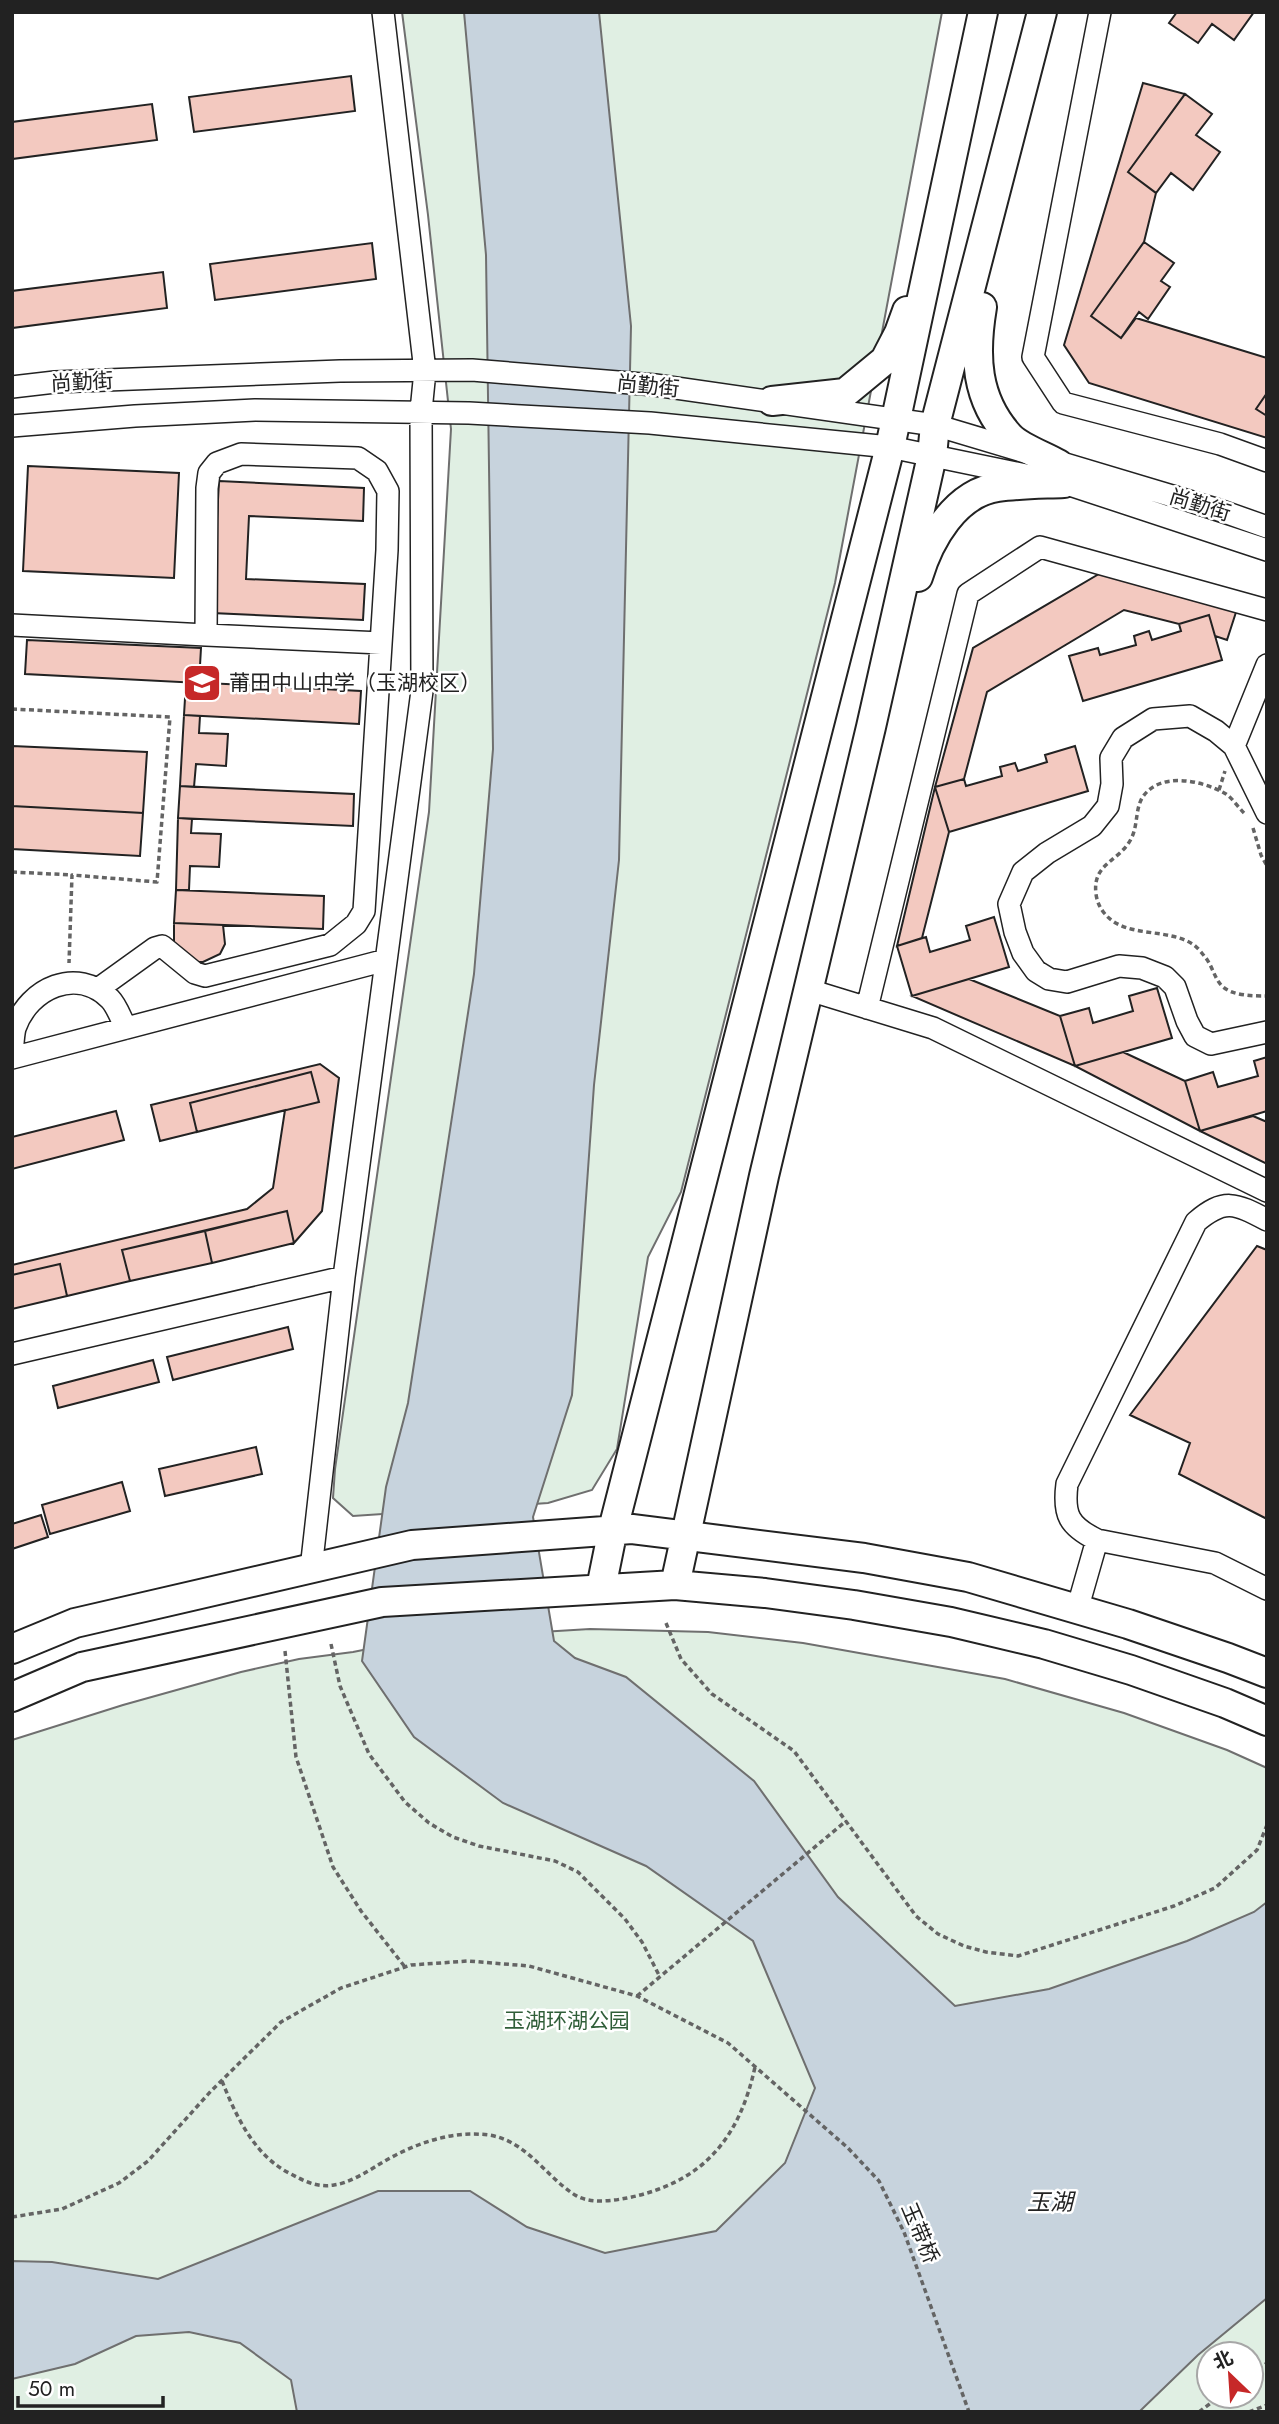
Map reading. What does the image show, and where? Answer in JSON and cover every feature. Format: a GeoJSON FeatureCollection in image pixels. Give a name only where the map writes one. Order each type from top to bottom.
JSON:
{"type":"FeatureCollection","features":[{"type":"Feature","properties":{"kind":"main road"},"geometry":{"type":"LineString","coordinates":[[601,1588],[613,1529],[893,434],[983,12]]}},
{"type":"Feature","properties":{"kind":"main road"},"geometry":{"type":"LineString","coordinates":[[675,1585],[764,1176],[871,727],[932,456],[935,425],[1042,12]]}},
{"type":"Feature","properties":{"kind":"main road"},"geometry":{"type":"LineString","coordinates":[[772,401],[845,393],[885,360],[899,333],[916,283],[957,136]]}},
{"type":"Feature","properties":{"kind":"main road"},"geometry":{"type":"LineString","coordinates":[[1007,145],[976,343],[980,384],[995,415],[1011,438],[1061,473]]}},
{"type":"Feature","properties":{"kind":"main road"},"geometry":{"type":"LineString","coordinates":[[871,727],[923,559],[946,520],[971,497],[996,487],[1061,473]]}},
{"type":"Feature","properties":{"kind":"main road"},"geometry":{"type":"LineString","coordinates":[[12,1649],[75,1623],[412,1545],[613,1529],[658,1531],[686,1538],[741,1542],[930,1569],[968,1577],[1177,1640],[1267,1673]]}},
{"type":"Feature","properties":{"kind":"main road"},"geometry":{"type":"LineString","coordinates":[[12,1698],[82,1667],[382,1602],[675,1585],[854,1605],[985,1630],[1131,1670],[1267,1721]]}},
{"type":"Feature","properties":{"kind":"street"},"geometry":{"type":"LineString","coordinates":[[311,1569],[344,1277],[422,691],[421,411],[425,371],[383,12]]}},
{"type":"Feature","properties":{"kind":"street"},"geometry":{"type":"LineString","coordinates":[[1100,12],[1033,357],[1063,403],[1220,444],[1267,461]]}},
{"type":"Feature","properties":{"kind":"street","name":"尚勤街"},"geometry":{"type":"LineString","coordinates":[[12,387],[109,380],[340,371],[472,370],[655,385],[772,401],[893,434],[932,456],[1061,473],[1219,510],[1267,527]]}},
{"type":"Feature","properties":{"kind":"street","name":"尚勤街"},"geometry":{"type":"LineString","coordinates":[[12,426],[255,410],[469,412],[893,434],[935,425],[1267,550]]}},
{"type":"Feature","properties":{"kind":"street"},"geometry":{"type":"LineString","coordinates":[[98,989],[155,948],[162,946],[195,972],[205,976],[330,945],[356,924],[365,911],[388,491],[377,471],[358,458],[241,454],[216,463],[209,473],[207,488],[206,635]]}},
{"type":"Feature","properties":{"kind":"street"},"geometry":{"type":"LineString","coordinates":[[867,1008],[968,594],[1040,547],[1267,610]]}},
{"type":"Feature","properties":{"kind":"street"},"geometry":{"type":"LineString","coordinates":[[12,625],[381,643]]}},
{"type":"Feature","properties":{"kind":"street"},"geometry":{"type":"LineString","coordinates":[[1234,746],[1267,665]]}},
{"type":"Feature","properties":{"kind":"street"},"geometry":{"type":"LineString","coordinates":[[1267,813],[1234,746],[1216,731],[1190,716],[1153,719],[1123,738],[1111,758],[1112,784],[1108,806],[1092,826],[1047,853],[1023,872],[1009,904],[1023,953],[1036,971],[1049,979],[1067,982],[1119,966],[1142,968],[1166,977],[1175,987],[1195,1036],[1211,1044],[1267,1032]]}},
{"type":"Feature","properties":{"kind":"street"},"geometry":{"type":"LineString","coordinates":[[125,1028],[113,1001],[98,989],[84,984],[51,986],[36,996],[21,1014],[14,1031],[12,1056],[125,1028],[386,960]]}},
{"type":"Feature","properties":{"kind":"street"},"geometry":{"type":"LineString","coordinates":[[809,990],[933,1028],[1267,1191]]}},
{"type":"Feature","properties":{"kind":"street"},"geometry":{"type":"LineString","coordinates":[[1267,1220],[1245,1209],[1223,1204],[1210,1210],[1196,1222],[1067,1484],[1064,1503],[1068,1516],[1079,1531],[1097,1540],[1215,1563],[1267,1589]]}},
{"type":"Feature","properties":{"kind":"street"},"geometry":{"type":"LineString","coordinates":[[12,1354],[344,1277]]}},
{"type":"Feature","properties":{"kind":"street"},"geometry":{"type":"LineString","coordinates":[[1077,1610],[1097,1540]]}},
{"type":"Feature","properties":{"kind":"path"},"geometry":{"type":"LineString","coordinates":[[12,709],[170,717],[157,882],[12,872]]}},
{"type":"Feature","properties":{"kind":"path"},"geometry":{"type":"LineString","coordinates":[[1267,866],[1248,818],[1227,794],[1191,782],[1167,781],[1153,787],[1142,799],[1131,841],[1098,872],[1095,886],[1102,910],[1111,920],[1126,928],[1169,934],[1195,946],[1208,960],[1221,985],[1231,992],[1267,996]]}},
{"type":"Feature","properties":{"kind":"path"},"geometry":{"type":"LineString","coordinates":[[68,983],[72,876]]}},
{"type":"Feature","properties":{"kind":"path"},"geometry":{"type":"LineString","coordinates":[[666,1623],[681,1659],[712,1694],[794,1751],[916,1916],[938,1934],[964,1946],[1018,1956],[1174,1906],[1215,1888],[1257,1850],[1267,1825]]}},
{"type":"Feature","properties":{"kind":"path"},"geometry":{"type":"LineString","coordinates":[[331,1644],[340,1686],[369,1754],[405,1802],[429,1823],[453,1837],[479,1846],[555,1861],[578,1872],[625,1919],[642,1942],[660,1977]]}},
{"type":"Feature","properties":{"kind":"path"},"geometry":{"type":"LineString","coordinates":[[285,1651],[296,1758],[333,1867],[361,1911],[405,1967]]}},
{"type":"Feature","properties":{"kind":"path"},"geometry":{"type":"LineString","coordinates":[[637,1996],[846,1821]]}},
{"type":"Feature","properties":{"kind":"path","name":"玉带桥"},"geometry":{"type":"LineString","coordinates":[[12,2217],[62,2209],[119,2183],[148,2161],[281,2022],[341,1988],[405,1967],[468,1961],[529,1966],[637,1996],[728,2043],[848,2148],[879,2180],[904,2232],[969,2412]]}},
{"type":"Feature","properties":{"kind":"path"},"geometry":{"type":"LineString","coordinates":[[222,2081],[246,2131],[267,2158],[281,2169],[314,2186],[335,2185],[366,2173],[418,2145],[442,2137],[489,2135],[514,2144],[530,2155],[577,2196],[598,2202],[636,2196],[695,2172],[727,2138],[746,2106],[756,2066]]}},
{"type":"Feature","properties":{"kind":"path"},"geometry":{"type":"LineString","coordinates":[[1249,2412],[1267,2404]]}},
{"type":"Feature","properties":{"kind":"green space"},"geometry":{"type":"Polygon","coordinates":[[[402,12],[942,12],[835,583],[681,1192],[648,1257],[617,1449],[592,1490],[548,1503],[353,1516],[333,1498],[335,1469],[429,812],[451,429],[428,215],[402,12]]]}},
{"type":"Feature","properties":{"kind":"green space","name":"玉湖环湖公园"},"geometry":{"type":"Polygon","coordinates":[[[590,1629],[708,1632],[803,1643],[1005,1679],[1124,1713],[1227,1750],[1267,1768],[1267,2412],[12,2412],[12,1740],[241,1672],[299,1659],[413,1640],[590,1629]]]}},
{"type":"Feature","properties":{"kind":"water","name":"玉湖"},"geometry":{"type":"Polygon","coordinates":[[[464,12],[599,12],[631,326],[619,860],[594,1085],[572,1395],[533,1517],[554,1641],[575,1658],[626,1677],[754,1781],[838,1897],[955,2006],[1049,1989],[1187,1941],[1254,1912],[1267,1902],[1267,2298],[1216,2340],[1195,2340],[1195,2358],[1139,2412],[297,2412],[291,2380],[240,2343],[189,2332],[136,2336],[75,2364],[12,2379],[12,2261],[52,2262],[158,2279],[378,2191],[470,2191],[527,2227],[605,2253],[716,2231],[785,2163],[815,2088],[753,1941],[646,1866],[503,1803],[414,1737],[362,1661],[386,1487],[408,1403],[474,974],[493,749],[486,255],[464,12]]]}},
{"type":"Feature","properties":{"kind":"building"},"geometry":{"type":"Polygon","coordinates":[[[1177,12],[1254,12],[1234,40],[1212,24],[1198,43],[1169,23],[1177,12]]]}},
{"type":"Feature","properties":{"kind":"building"},"geometry":{"type":"Polygon","coordinates":[[[351,76],[355,111],[194,132],[189,97],[351,76]]]}},
{"type":"Feature","properties":{"kind":"building"},"geometry":{"type":"Polygon","coordinates":[[[1143,83],[1185,94],[1128,172],[1156,193],[1144,242],[1091,316],[1121,338],[1136,318],[1267,358],[1267,393],[1256,409],[1267,416],[1267,438],[1089,383],[1064,345],[1143,83]]]}},
{"type":"Feature","properties":{"kind":"building"},"geometry":{"type":"Polygon","coordinates":[[[1185,94],[1212,114],[1196,135],[1220,152],[1193,190],[1171,173],[1156,193],[1128,172],[1185,94]]]}},
{"type":"Feature","properties":{"kind":"building"},"geometry":{"type":"Polygon","coordinates":[[[152,104],[157,140],[12,159],[12,122],[152,104]]]}},
{"type":"Feature","properties":{"kind":"building"},"geometry":{"type":"Polygon","coordinates":[[[1144,242],[1174,263],[1161,281],[1170,287],[1148,319],[1139,312],[1121,338],[1091,316],[1144,242]]]}},
{"type":"Feature","properties":{"kind":"building"},"geometry":{"type":"Polygon","coordinates":[[[372,243],[376,279],[215,300],[210,264],[372,243]]]}},
{"type":"Feature","properties":{"kind":"building"},"geometry":{"type":"Polygon","coordinates":[[[163,272],[167,308],[12,328],[12,291],[163,272]]]}},
{"type":"Feature","properties":{"kind":"building"},"geometry":{"type":"Polygon","coordinates":[[[1267,393],[1267,416],[1256,409],[1267,393]]]}},
{"type":"Feature","properties":{"kind":"building"},"geometry":{"type":"Polygon","coordinates":[[[28,466],[179,473],[174,578],[23,571],[28,466]]]}},
{"type":"Feature","properties":{"kind":"building"},"geometry":{"type":"Polygon","coordinates":[[[219,481],[364,488],[363,521],[249,516],[246,579],[365,584],[363,620],[212,613],[219,481]]]}},
{"type":"Feature","properties":{"kind":"building"},"geometry":{"type":"Polygon","coordinates":[[[1104,571],[1238,606],[1227,640],[1215,636],[1209,615],[1179,624],[1124,610],[987,692],[964,779],[935,787],[973,648],[1104,571]]]}},
{"type":"Feature","properties":{"kind":"building"},"geometry":{"type":"Polygon","coordinates":[[[1209,615],[1222,660],[1083,701],[1069,656],[1098,648],[1100,655],[1136,645],[1134,636],[1149,631],[1152,640],[1181,631],[1179,624],[1209,615]]]}},
{"type":"Feature","properties":{"kind":"building"},"geometry":{"type":"Polygon","coordinates":[[[27,640],[201,648],[199,683],[25,674],[27,640]]]}},
{"type":"Feature","properties":{"kind":"building"},"geometry":{"type":"Polygon","coordinates":[[[186,682],[361,691],[359,724],[184,715],[186,682]]]}},
{"type":"Feature","properties":{"kind":"building"},"geometry":{"type":"Polygon","coordinates":[[[184,715],[200,716],[199,733],[228,734],[226,766],[196,764],[194,787],[180,786],[184,715]]]}},
{"type":"Feature","properties":{"kind":"building"},"geometry":{"type":"Polygon","coordinates":[[[12,746],[147,752],[143,813],[12,806],[12,746]]]}},
{"type":"Feature","properties":{"kind":"building"},"geometry":{"type":"Polygon","coordinates":[[[1075,746],[1088,791],[949,832],[935,787],[964,779],[966,786],[1002,776],[1000,767],[1015,763],[1018,771],[1047,762],[1045,755],[1075,746]]]}},
{"type":"Feature","properties":{"kind":"building"},"geometry":{"type":"Polygon","coordinates":[[[180,786],[354,794],[353,826],[178,818],[180,786]]]}},
{"type":"Feature","properties":{"kind":"building"},"geometry":{"type":"Polygon","coordinates":[[[935,787],[949,832],[922,938],[897,946],[935,787]]]}},
{"type":"Feature","properties":{"kind":"building"},"geometry":{"type":"Polygon","coordinates":[[[12,806],[143,813],[140,856],[12,849],[12,806]]]}},
{"type":"Feature","properties":{"kind":"building"},"geometry":{"type":"Polygon","coordinates":[[[178,818],[192,819],[191,833],[221,834],[219,867],[190,866],[189,890],[176,890],[178,818]]]}},
{"type":"Feature","properties":{"kind":"building"},"geometry":{"type":"Polygon","coordinates":[[[176,890],[324,896],[323,929],[174,923],[176,890]]]}},
{"type":"Feature","properties":{"kind":"building"},"geometry":{"type":"Polygon","coordinates":[[[994,917],[1009,967],[912,996],[897,946],[926,937],[930,952],[970,940],[966,926],[994,917]]]}},
{"type":"Feature","properties":{"kind":"building"},"geometry":{"type":"Polygon","coordinates":[[[174,923],[223,925],[225,944],[220,954],[203,962],[193,962],[174,944],[174,923]]]}},
{"type":"Feature","properties":{"kind":"building"},"geometry":{"type":"Polygon","coordinates":[[[969,979],[1060,1016],[1075,1066],[912,996],[969,979]]]}},
{"type":"Feature","properties":{"kind":"building"},"geometry":{"type":"Polygon","coordinates":[[[1157,988],[1172,1038],[1075,1066],[1060,1016],[1089,1008],[1093,1023],[1133,1011],[1129,996],[1157,988]]]}},
{"type":"Feature","properties":{"kind":"building"},"geometry":{"type":"Polygon","coordinates":[[[1123,1052],[1185,1081],[1200,1131],[1075,1066],[1123,1052]]]}},
{"type":"Feature","properties":{"kind":"building"},"geometry":{"type":"Polygon","coordinates":[[[1267,1057],[1267,1111],[1200,1131],[1185,1081],[1213,1072],[1218,1087],[1258,1076],[1254,1061],[1267,1057]]]}},
{"type":"Feature","properties":{"kind":"building"},"geometry":{"type":"Polygon","coordinates":[[[320,1064],[339,1078],[322,1211],[294,1243],[287,1211],[122,1250],[130,1281],[67,1296],[60,1264],[12,1275],[12,1265],[247,1209],[273,1188],[285,1110],[160,1141],[151,1105],[320,1064]]]}},
{"type":"Feature","properties":{"kind":"building"},"geometry":{"type":"Polygon","coordinates":[[[311,1072],[319,1102],[197,1132],[190,1103],[311,1072]]]}},
{"type":"Feature","properties":{"kind":"building"},"geometry":{"type":"Polygon","coordinates":[[[116,1111],[124,1140],[12,1169],[12,1137],[116,1111]]]}},
{"type":"Feature","properties":{"kind":"building"},"geometry":{"type":"Polygon","coordinates":[[[1253,1116],[1267,1122],[1267,1164],[1200,1131],[1253,1116]]]}},
{"type":"Feature","properties":{"kind":"building"},"geometry":{"type":"Polygon","coordinates":[[[287,1211],[294,1243],[212,1263],[205,1231],[287,1211]]]}},
{"type":"Feature","properties":{"kind":"building"},"geometry":{"type":"Polygon","coordinates":[[[205,1231],[212,1263],[130,1281],[122,1250],[205,1231]]]}},
{"type":"Feature","properties":{"kind":"building"},"geometry":{"type":"Polygon","coordinates":[[[1257,1246],[1267,1250],[1267,1519],[1179,1474],[1190,1443],[1130,1415],[1257,1246]]]}},
{"type":"Feature","properties":{"kind":"building"},"geometry":{"type":"Polygon","coordinates":[[[60,1264],[67,1296],[12,1309],[12,1275],[60,1264]]]}},
{"type":"Feature","properties":{"kind":"building"},"geometry":{"type":"Polygon","coordinates":[[[288,1327],[293,1349],[173,1380],[167,1357],[288,1327]]]}},
{"type":"Feature","properties":{"kind":"building"},"geometry":{"type":"Polygon","coordinates":[[[153,1360],[159,1382],[58,1408],[53,1386],[153,1360]]]}},
{"type":"Feature","properties":{"kind":"building"},"geometry":{"type":"Polygon","coordinates":[[[256,1447],[262,1474],[165,1496],[159,1469],[256,1447]]]}},
{"type":"Feature","properties":{"kind":"building"},"geometry":{"type":"Polygon","coordinates":[[[122,1482],[130,1511],[50,1534],[42,1505],[122,1482]]]}},
{"type":"Feature","properties":{"kind":"building"},"geometry":{"type":"Polygon","coordinates":[[[41,1515],[48,1537],[12,1549],[12,1524],[41,1515]]]}},
{"type":"Feature","properties":{"kind":"place","name":"莆田中山中学（玉湖校区）"},"geometry":{"type":"Point","coordinates":[202,683]}}]}
